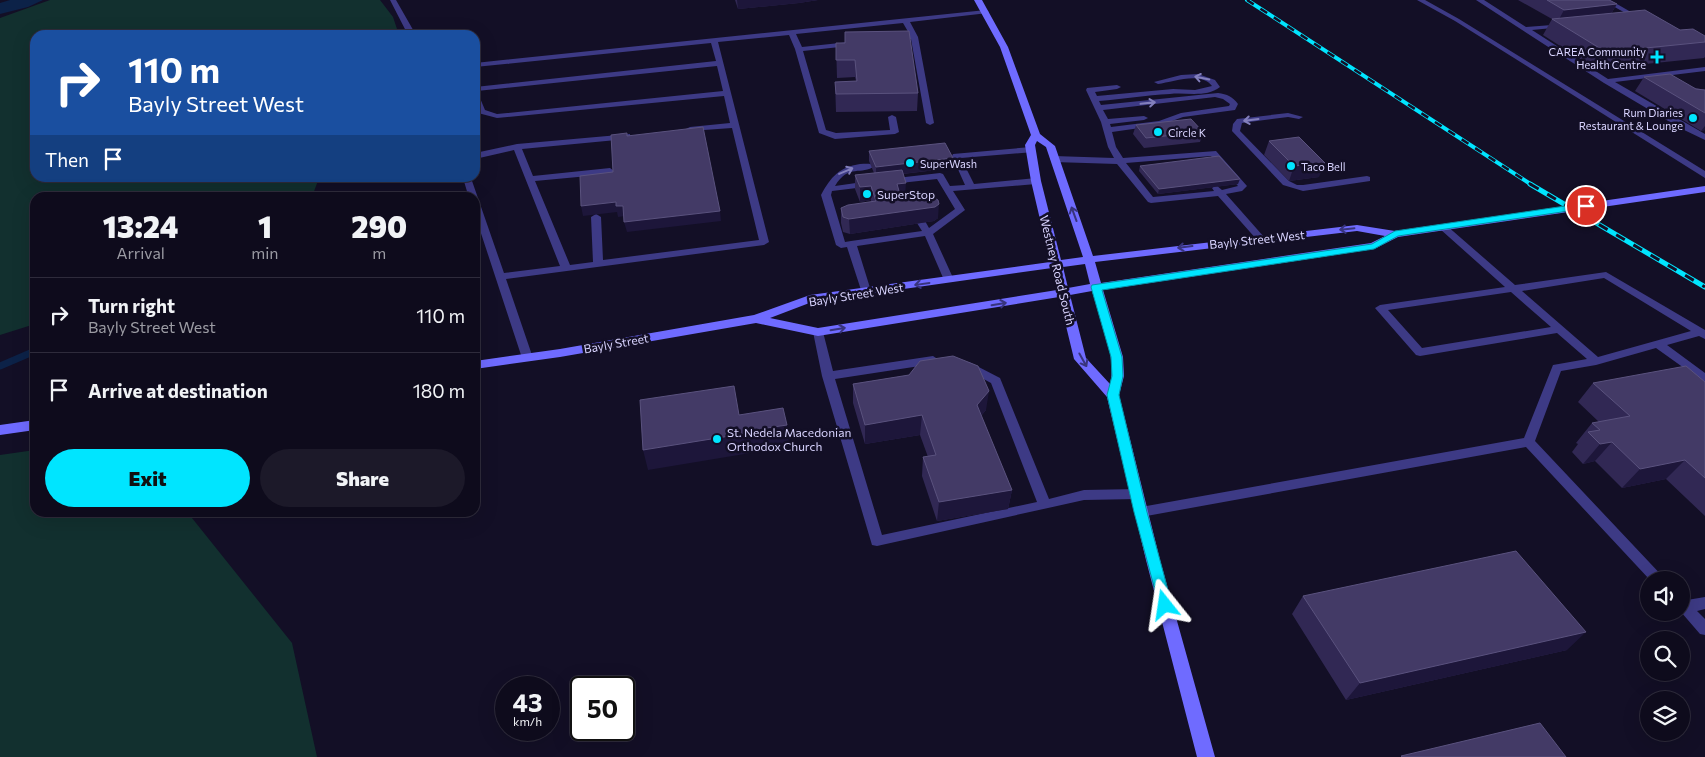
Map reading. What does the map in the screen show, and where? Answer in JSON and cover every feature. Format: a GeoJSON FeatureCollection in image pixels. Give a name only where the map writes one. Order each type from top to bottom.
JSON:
{"type":"FeatureCollection","features":[{"type":"Feature","properties":{"kind":"main road"},"geometry":{"type":"LineString","coordinates":[[978,0],[1004,47],[1036,134],[1050,146],[1090,260],[1117,357],[1118,376],[1113,395],[1141,512],[1206,757]]}},
{"type":"Feature","properties":{"kind":"main road","name":"Westney Road South"},"geometry":{"type":"LineString","coordinates":[[1036,134],[1030,144],[1036,181],[1080,360],[1113,395]]}},
{"type":"Feature","properties":{"kind":"main road","name":"Bayly Street West"},"geometry":{"type":"LineString","coordinates":[[756,319],[810,299],[1090,260],[1357,228],[1395,234],[1705,189]]}},
{"type":"Feature","properties":{"kind":"main road","name":"Bayly Street West"},"geometry":{"type":"LineString","coordinates":[[756,319],[818,332],[1096,287],[1374,246],[1395,234]]}},
{"type":"Feature","properties":{"kind":"main road","name":"Bayly Street"},"geometry":{"type":"LineString","coordinates":[[480,364],[756,319]]}},
{"type":"Feature","properties":{"kind":"main road"},"geometry":{"type":"LineString","coordinates":[[0,430],[30,426]]}},
{"type":"Feature","properties":{"kind":"lane"},"geometry":{"type":"LineString","coordinates":[[393,0],[409,30]]}},
{"type":"Feature","properties":{"kind":"lane"},"geometry":{"type":"LineString","coordinates":[[1420,0],[1457,20],[1705,175]]}},
{"type":"Feature","properties":{"kind":"lane"},"geometry":{"type":"LineString","coordinates":[[1479,0],[1607,80],[1683,126],[1705,137]]}},
{"type":"Feature","properties":{"kind":"lane"},"geometry":{"type":"LineString","coordinates":[[1605,0],[1645,22]]}},
{"type":"Feature","properties":{"kind":"lane"},"geometry":{"type":"LineString","coordinates":[[480,64],[986,12]]}},
{"type":"Feature","properties":{"kind":"lane"},"geometry":{"type":"LineString","coordinates":[[1618,19],[1637,17]]}},
{"type":"Feature","properties":{"kind":"lane"},"geometry":{"type":"LineString","coordinates":[[905,20],[914,37],[930,123]]}},
{"type":"Feature","properties":{"kind":"lane"},"geometry":{"type":"LineString","coordinates":[[1525,29],[1571,24]]}},
{"type":"Feature","properties":{"kind":"lane"},"geometry":{"type":"LineString","coordinates":[[792,32],[799,49],[822,131],[835,136],[895,132],[892,116]]}},
{"type":"Feature","properties":{"kind":"lane"},"geometry":{"type":"LineString","coordinates":[[886,40],[914,37]]}},
{"type":"Feature","properties":{"kind":"lane"},"geometry":{"type":"LineString","coordinates":[[500,277],[764,242],[714,40]]}},
{"type":"Feature","properties":{"kind":"lane"},"geometry":{"type":"LineString","coordinates":[[799,49],[858,43]]}},
{"type":"Feature","properties":{"kind":"lane"},"geometry":{"type":"LineString","coordinates":[[480,87],[720,63]]}},
{"type":"Feature","properties":{"kind":"lane"},"geometry":{"type":"LineString","coordinates":[[1607,80],[1705,69]]}},
{"type":"Feature","properties":{"kind":"lane"},"geometry":{"type":"LineString","coordinates":[[1102,115],[1173,91],[1210,90],[1216,87],[1209,79],[1200,76],[1188,76],[1178,80],[1158,82]]}},
{"type":"Feature","properties":{"kind":"lane"},"geometry":{"type":"LineString","coordinates":[[1173,91],[1178,80]]}},
{"type":"Feature","properties":{"kind":"lane"},"geometry":{"type":"LineString","coordinates":[[1054,159],[1120,161],[1213,153],[1242,186],[1239,189],[1182,194],[1151,200],[1120,161],[1112,147],[1102,115],[1090,90],[1118,87]]}},
{"type":"Feature","properties":{"kind":"lane"},"geometry":{"type":"LineString","coordinates":[[480,108],[481,111],[497,116],[728,93]]}},
{"type":"Feature","properties":{"kind":"lane"},"geometry":{"type":"LineString","coordinates":[[1215,95],[1222,95],[1230,99],[1234,104],[1232,108],[1181,115],[1161,123],[1102,115],[1215,95]]}},
{"type":"Feature","properties":{"kind":"lane"},"geometry":{"type":"LineString","coordinates":[[1102,115],[1141,115]]}},
{"type":"Feature","properties":{"kind":"lane"},"geometry":{"type":"LineString","coordinates":[[1299,116],[1288,115],[1240,121],[1236,124],[1236,131],[1286,183],[1295,187],[1303,188],[1366,179]]}},
{"type":"Feature","properties":{"kind":"lane"},"geometry":{"type":"LineString","coordinates":[[676,131],[736,125]]}},
{"type":"Feature","properties":{"kind":"lane"},"geometry":{"type":"LineString","coordinates":[[480,155],[517,147],[636,135]]}},
{"type":"Feature","properties":{"kind":"lane"},"geometry":{"type":"LineString","coordinates":[[517,147],[566,268]]}},
{"type":"Feature","properties":{"kind":"lane"},"geometry":{"type":"LineString","coordinates":[[971,187],[951,157],[1031,150]]}},
{"type":"Feature","properties":{"kind":"lane"},"geometry":{"type":"LineString","coordinates":[[1186,156],[1194,164]]}},
{"type":"Feature","properties":{"kind":"lane"},"geometry":{"type":"LineString","coordinates":[[1153,159],[1161,168]]}},
{"type":"Feature","properties":{"kind":"lane"},"geometry":{"type":"LineString","coordinates":[[829,188],[940,176],[948,189],[949,199],[960,210],[928,233],[841,245],[834,211],[826,195],[829,188],[836,176],[844,170],[871,166]]}},
{"type":"Feature","properties":{"kind":"lane"},"geometry":{"type":"LineString","coordinates":[[530,180],[610,171]]}},
{"type":"Feature","properties":{"kind":"lane"},"geometry":{"type":"LineString","coordinates":[[948,189],[1036,181]]}},
{"type":"Feature","properties":{"kind":"lane"},"geometry":{"type":"LineString","coordinates":[[1217,190],[1261,239]]}},
{"type":"Feature","properties":{"kind":"lane"},"geometry":{"type":"LineString","coordinates":[[480,217],[527,358]]}},
{"type":"Feature","properties":{"kind":"lane"},"geometry":{"type":"LineString","coordinates":[[596,217],[598,264]]}},
{"type":"Feature","properties":{"kind":"lane"},"geometry":{"type":"LineString","coordinates":[[922,223],[949,280]]}},
{"type":"Feature","properties":{"kind":"lane"},"geometry":{"type":"LineString","coordinates":[[894,227],[898,238]]}},
{"type":"Feature","properties":{"kind":"lane"},"geometry":{"type":"LineString","coordinates":[[1443,227],[1596,361]]}},
{"type":"Feature","properties":{"kind":"lane"},"geometry":{"type":"LineString","coordinates":[[863,232],[867,242]]}},
{"type":"Feature","properties":{"kind":"lane"},"geometry":{"type":"LineString","coordinates":[[851,244],[866,292]]}},
{"type":"Feature","properties":{"kind":"lane"},"geometry":{"type":"LineString","coordinates":[[1560,329],[1420,352],[1380,308],[1606,275],[1702,334]]}},
{"type":"Feature","properties":{"kind":"lane"},"geometry":{"type":"LineString","coordinates":[[818,332],[828,376],[877,541],[1084,495],[1137,494]]}},
{"type":"Feature","properties":{"kind":"lane"},"geometry":{"type":"LineString","coordinates":[[1529,442],[1557,368],[1596,361],[1702,334]]}},
{"type":"Feature","properties":{"kind":"lane"},"geometry":{"type":"LineString","coordinates":[[1658,344],[1705,379]]}},
{"type":"Feature","properties":{"kind":"lane"},"geometry":{"type":"LineString","coordinates":[[828,376],[950,358],[996,381],[1045,505]]}},
{"type":"Feature","properties":{"kind":"lane"},"geometry":{"type":"LineString","coordinates":[[1141,512],[1529,442]]}},
{"type":"Feature","properties":{"kind":"lane"},"geometry":{"type":"LineString","coordinates":[[1529,442],[1651,571]]}},
{"type":"Feature","properties":{"kind":"lane"},"geometry":{"type":"LineString","coordinates":[[1690,604],[1705,603]]}},
{"type":"Feature","properties":{"kind":"lane"},"geometry":{"type":"LineString","coordinates":[[1690,612],[1705,628]]}},
{"type":"Feature","properties":{"kind":"green space"},"geometry":{"type":"Polygon","coordinates":[[[50,0],[380,0],[393,17],[397,30],[30,30],[30,182],[318,182],[314,192],[30,192],[30,326],[0,335],[0,18],[50,0]]]}},
{"type":"Feature","properties":{"kind":"green space"},"geometry":{"type":"Polygon","coordinates":[[[30,451],[30,517],[191,517],[292,643],[317,757],[0,757],[0,455],[30,451]]]}},
{"type":"Feature","properties":{"kind":"water"},"geometry":{"type":"Polygon","coordinates":[[[10,0],[43,0],[28,7],[0,14],[0,3],[10,0]]]}},
{"type":"Feature","properties":{"kind":"building"},"geometry":{"type":"Polygon","coordinates":[[[1547,0],[1609,0],[1617,4],[1564,10],[1547,0]]]}},
{"type":"Feature","properties":{"kind":"building"},"geometry":{"type":"Polygon","coordinates":[[[1645,10],[1680,30],[1693,29],[1705,36],[1705,42],[1606,52],[1552,19],[1645,10]]]}},
{"type":"Feature","properties":{"kind":"building"},"geometry":{"type":"Polygon","coordinates":[[[909,31],[918,93],[836,94],[835,82],[857,81],[855,60],[836,60],[836,43],[845,43],[845,32],[909,31]]]}},
{"type":"Feature","properties":{"kind":"building"},"geometry":{"type":"Polygon","coordinates":[[[1670,74],[1696,89],[1705,90],[1705,113],[1644,77],[1670,74]]]}},
{"type":"Feature","properties":{"kind":"building"},"geometry":{"type":"Polygon","coordinates":[[[1191,119],[1203,132],[1146,138],[1136,125],[1191,119]]]}},
{"type":"Feature","properties":{"kind":"building"},"geometry":{"type":"Polygon","coordinates":[[[703,127],[720,211],[624,222],[623,206],[616,206],[616,202],[581,206],[580,176],[613,172],[611,135],[627,133],[627,136],[703,127]]]}},
{"type":"Feature","properties":{"kind":"building"},"geometry":{"type":"Polygon","coordinates":[[[1299,137],[1325,163],[1294,166],[1269,141],[1299,137]]]}},
{"type":"Feature","properties":{"kind":"building"},"geometry":{"type":"Polygon","coordinates":[[[945,143],[953,158],[876,167],[869,151],[945,143]]]}},
{"type":"Feature","properties":{"kind":"building"},"geometry":{"type":"Polygon","coordinates":[[[1219,156],[1240,179],[1159,189],[1140,166],[1219,156]]]}},
{"type":"Feature","properties":{"kind":"building"},"geometry":{"type":"Polygon","coordinates":[[[902,170],[906,183],[897,184],[901,198],[930,195],[938,200],[939,204],[935,207],[849,219],[843,217],[841,208],[848,205],[876,201],[871,186],[860,187],[855,175],[902,170]]]}},
{"type":"Feature","properties":{"kind":"building"},"geometry":{"type":"Polygon","coordinates":[[[953,356],[978,366],[989,391],[977,405],[1012,490],[939,502],[923,457],[936,455],[922,415],[865,425],[853,384],[909,375],[920,361],[953,356]]]}},
{"type":"Feature","properties":{"kind":"building"},"geometry":{"type":"Polygon","coordinates":[[[1686,366],[1705,382],[1705,478],[1685,460],[1640,469],[1612,442],[1600,444],[1588,432],[1600,430],[1592,423],[1630,416],[1593,383],[1686,366]]]}},
{"type":"Feature","properties":{"kind":"building"},"geometry":{"type":"Polygon","coordinates":[[[734,386],[739,415],[783,408],[787,425],[767,428],[767,430],[643,450],[640,400],[734,386]]]}},
{"type":"Feature","properties":{"kind":"building"},"geometry":{"type":"Polygon","coordinates":[[[1516,551],[1586,632],[1360,683],[1303,596],[1516,551]]]}},
{"type":"Feature","properties":{"kind":"building"},"geometry":{"type":"Polygon","coordinates":[[[1540,723],[1566,757],[1401,756],[1540,723]]]}},
{"type":"Feature","properties":{"kind":"waterway"},"geometry":{"type":"LineString","coordinates":[[0,366],[30,353]]}},
{"type":"Feature","properties":{"kind":"railway"},"geometry":{"type":"LineString","coordinates":[[1247,0],[1532,185]]}},
{"type":"Feature","properties":{"kind":"railway"},"geometry":{"type":"LineString","coordinates":[[1530,184],[1705,287]]}},
{"type":"Feature","properties":{"kind":"place","name":"CAREA Community Health Centre"},"geometry":{"type":"Point","coordinates":[1657,57]}},
{"type":"Feature","properties":{"kind":"place","name":"Rum Diaries Restaurant & Lounge"},"geometry":{"type":"Point","coordinates":[1693,118]}},
{"type":"Feature","properties":{"kind":"place","name":"Circle K"},"geometry":{"type":"Point","coordinates":[1158,132]}},
{"type":"Feature","properties":{"kind":"place","name":"SuperWash"},"geometry":{"type":"Point","coordinates":[910,163]}},
{"type":"Feature","properties":{"kind":"place","name":"Taco Bell"},"geometry":{"type":"Point","coordinates":[1291,166]}},
{"type":"Feature","properties":{"kind":"place","name":"SuperStop"},"geometry":{"type":"Point","coordinates":[867,194]}},
{"type":"Feature","properties":{"kind":"place","name":"St. Nedela Macedonian Orthodox Church"},"geometry":{"type":"Point","coordinates":[717,439]}},
{"type":"Feature","properties":{"kind":"route"},"geometry":{"type":"LineString","coordinates":[[1165,605],[1113,395],[1118,376],[1117,357],[1096,287],[1374,246],[1395,234],[1586,206]]}}]}
